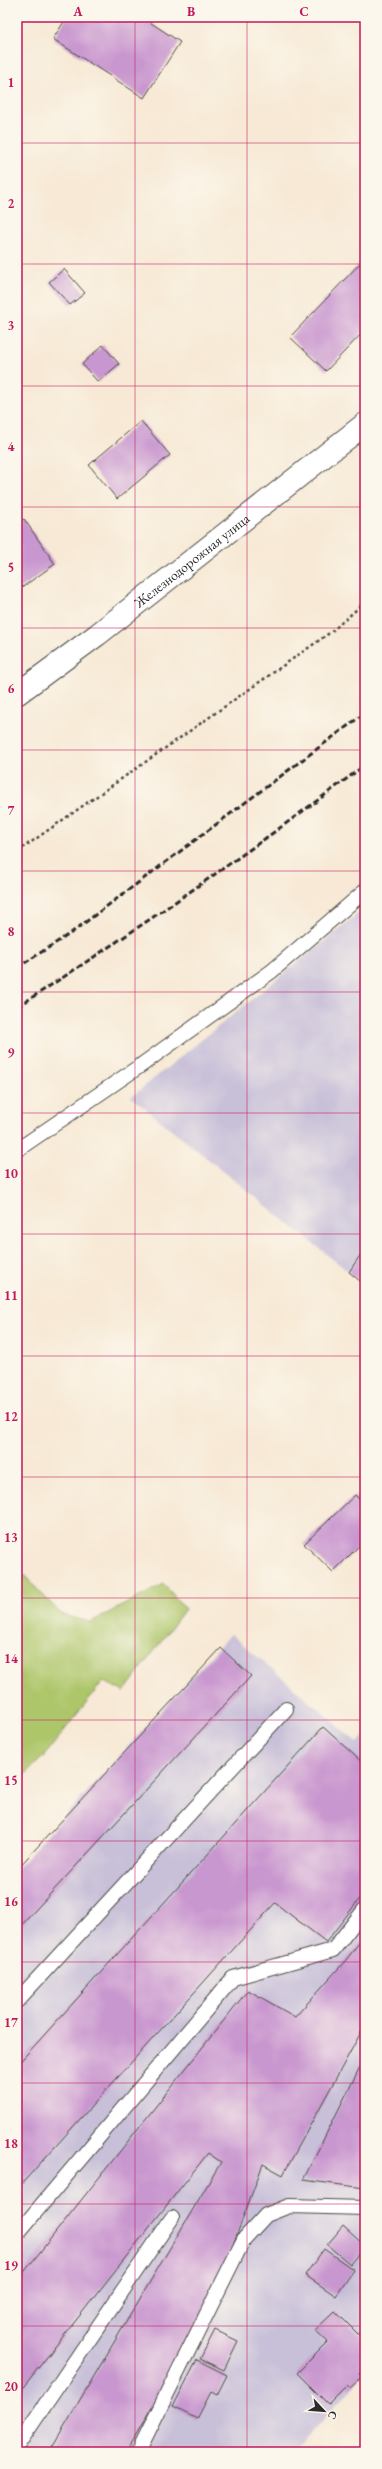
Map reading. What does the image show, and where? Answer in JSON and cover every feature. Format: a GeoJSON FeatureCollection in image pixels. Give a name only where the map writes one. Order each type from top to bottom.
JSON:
{"type":"FeatureCollection","features":[{"type":"Feature","properties":{"kind":"street","name":"Железнодорожная улица"},"geometry":{"type":"LineString","coordinates":[[17,694],[109,625],[364,426]]}},
{"type":"Feature","properties":{"kind":"lane"},"geometry":{"type":"LineString","coordinates":[[17,1150],[140,1066],[272,971],[365,891]]}},
{"type":"Feature","properties":{"kind":"lane"},"geometry":{"type":"LineString","coordinates":[[17,2001],[286,1709]]}},
{"type":"Feature","properties":{"kind":"lane"},"geometry":{"type":"LineString","coordinates":[[17,2234],[233,1978],[334,1950],[365,1909]]}},
{"type":"Feature","properties":{"kind":"lane"},"geometry":{"type":"LineString","coordinates":[[138,2452],[244,2239],[266,2215],[289,2206],[365,2208]]}},
{"type":"Feature","properties":{"kind":"lane"},"geometry":{"type":"LineString","coordinates":[[17,2446],[172,2218]]}},
{"type":"Feature","properties":{"kind":"path"},"geometry":{"type":"LineString","coordinates":[[17,852],[331,632],[365,602]]}},
{"type":"Feature","properties":{"kind":"shaded area"},"geometry":{"type":"Polygon","coordinates":[[[365,908],[365,1285],[131,1097],[365,908]]]}},
{"type":"Feature","properties":{"kind":"shaded area"},"geometry":{"type":"Polygon","coordinates":[[[231,1634],[358,1743],[365,1735],[365,2373],[293,2452],[17,2452],[17,1868],[231,1634]]]}},
{"type":"Feature","properties":{"kind":"green space"},"geometry":{"type":"Polygon","coordinates":[[[17,1568],[62,1615],[91,1622],[164,1584],[185,1609],[124,1692],[103,1681],[45,1755],[17,1783],[17,1568]]]}},
{"type":"Feature","properties":{"kind":"building"},"geometry":{"type":"Polygon","coordinates":[[[67,17],[142,17],[180,42],[144,98],[53,39],[67,17]]]}},
{"type":"Feature","properties":{"kind":"building"},"geometry":{"type":"Polygon","coordinates":[[[365,258],[365,330],[326,371],[290,337],[365,258]]]}},
{"type":"Feature","properties":{"kind":"building"},"geometry":{"type":"Polygon","coordinates":[[[64,269],[85,293],[70,305],[49,282],[64,269]]]}},
{"type":"Feature","properties":{"kind":"building"},"geometry":{"type":"Polygon","coordinates":[[[103,345],[119,364],[98,382],[82,364],[103,345]]]}},
{"type":"Feature","properties":{"kind":"building"},"geometry":{"type":"Polygon","coordinates":[[[141,421],[170,455],[117,499],[89,465],[141,421]]]}},
{"type":"Feature","properties":{"kind":"building"},"geometry":{"type":"Polygon","coordinates":[[[24,519],[55,564],[17,591],[17,524],[24,519]]]}},
{"type":"Feature","properties":{"kind":"building"},"geometry":{"type":"Polygon","coordinates":[[[365,1248],[365,1285],[349,1272],[365,1248]]]}},
{"type":"Feature","properties":{"kind":"building"},"geometry":{"type":"Polygon","coordinates":[[[355,1495],[365,1505],[365,1540],[333,1572],[304,1544],[355,1495]]]}},
{"type":"Feature","properties":{"kind":"building"},"geometry":{"type":"Polygon","coordinates":[[[221,1648],[251,1676],[17,1930],[17,1869],[221,1648]]]}},
{"type":"Feature","properties":{"kind":"building"},"geometry":{"type":"Polygon","coordinates":[[[323,1727],[364,1764],[365,1763],[365,1892],[326,1942],[275,1903],[17,2189],[17,2065],[323,1727]]]}},
{"type":"Feature","properties":{"kind":"building"},"geometry":{"type":"Polygon","coordinates":[[[365,1935],[365,2025],[283,2175],[263,2164],[211,2304],[126,2452],[49,2452],[221,2162],[208,2153],[17,2395],[17,2281],[248,1990],[295,2017],[346,1960],[365,1935]]]}},
{"type":"Feature","properties":{"kind":"building"},"geometry":{"type":"Polygon","coordinates":[[[365,2057],[365,2188],[303,2180],[365,2057]]]}},
{"type":"Feature","properties":{"kind":"building"},"geometry":{"type":"Polygon","coordinates":[[[343,2226],[365,2246],[350,2264],[327,2245],[343,2226]]]}},
{"type":"Feature","properties":{"kind":"building"},"geometry":{"type":"Polygon","coordinates":[[[324,2249],[354,2270],[336,2296],[305,2275],[324,2249]]]}},
{"type":"Feature","properties":{"kind":"building"},"geometry":{"type":"Polygon","coordinates":[[[335,2311],[365,2341],[365,2368],[359,2374],[362,2377],[350,2388],[347,2385],[328,2404],[297,2373],[328,2342],[315,2330],[335,2311]]]}},
{"type":"Feature","properties":{"kind":"building"},"geometry":{"type":"Polygon","coordinates":[[[215,2330],[238,2341],[224,2370],[200,2359],[215,2330]]]}},
{"type":"Feature","properties":{"kind":"building"},"geometry":{"type":"Polygon","coordinates":[[[197,2360],[227,2375],[217,2395],[211,2392],[197,2419],[173,2407],[197,2360]]]}},
{"type":"Feature","properties":{"kind":"building"},"geometry":{"type":"Polygon","coordinates":[[[221,2447],[229,2452],[217,2452],[221,2447]]]}},
{"type":"Feature","properties":{"kind":"railway"},"geometry":{"type":"LineString","coordinates":[[17,968],[71,933],[365,713]]}},
{"type":"Feature","properties":{"kind":"railway"},"geometry":{"type":"LineString","coordinates":[[17,1007],[106,949],[193,889],[280,828],[365,765]]}}]}
